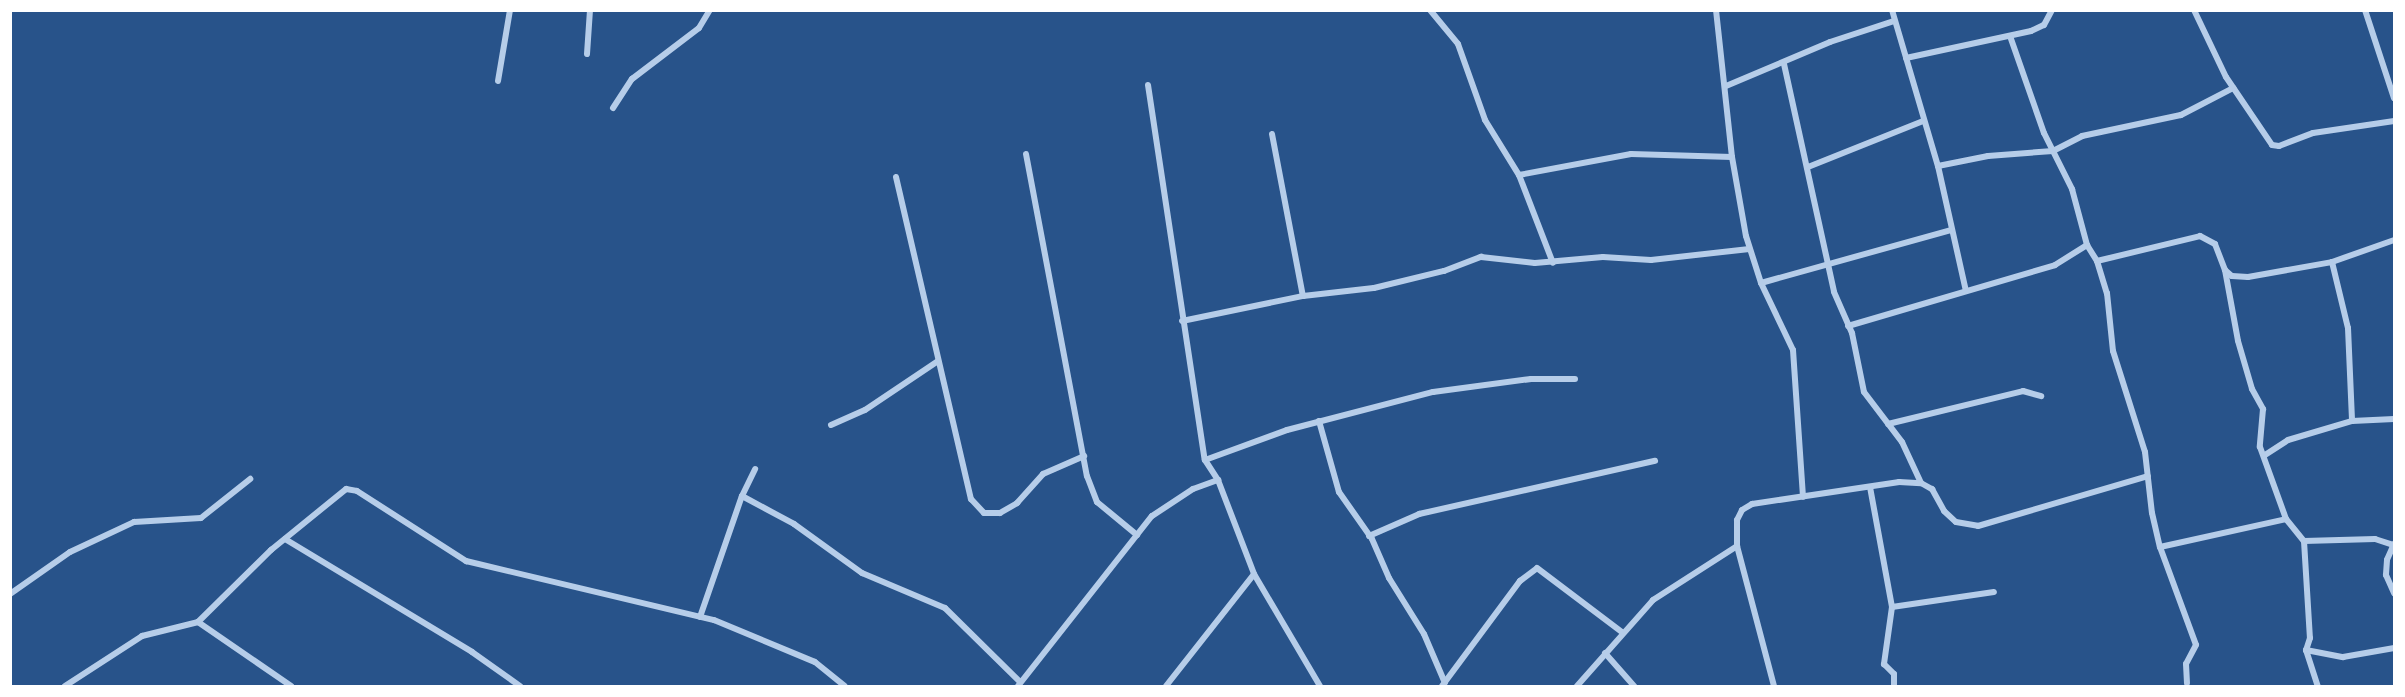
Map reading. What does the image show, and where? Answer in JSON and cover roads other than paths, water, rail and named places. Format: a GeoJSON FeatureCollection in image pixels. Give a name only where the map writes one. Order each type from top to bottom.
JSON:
{"type":"FeatureCollection","features":[{"type":"Feature","properties":{"kind":"street"},"geometry":{"type":"LineString","coordinates":[[498,81],[510,10]]}},
{"type":"Feature","properties":{"kind":"street"},"geometry":{"type":"LineString","coordinates":[[587,54],[590,10]]}},
{"type":"Feature","properties":{"kind":"street"},"geometry":{"type":"LineString","coordinates":[[613,108],[632,79],[699,28],[710,10]]}},
{"type":"Feature","properties":{"kind":"street"},"geometry":{"type":"LineString","coordinates":[[1430,10],[1458,44],[1485,120],[1519,176],[1553,263]]}},
{"type":"Feature","properties":{"kind":"street"},"geometry":{"type":"LineString","coordinates":[[1716,10],[1732,157],[1749,249],[1761,283],[1793,350],[1803,498]]}},
{"type":"Feature","properties":{"kind":"street"},"geometry":{"type":"LineString","coordinates":[[1892,10],[1938,166],[1966,291]]}},
{"type":"Feature","properties":{"kind":"street"},"geometry":{"type":"LineString","coordinates":[[1906,58],[2010,36],[2044,25],[2052,10]]}},
{"type":"Feature","properties":{"kind":"street"},"geometry":{"type":"LineString","coordinates":[[2194,10],[2233,88],[2263,135],[2279,146],[2313,133],[2394,121]]}},
{"type":"Feature","properties":{"kind":"street"},"geometry":{"type":"LineString","coordinates":[[2365,10],[2394,98]]}},
{"type":"Feature","properties":{"kind":"street"},"geometry":{"type":"LineString","coordinates":[[1726,86],[1784,64],[1830,42],[1894,21]]}},
{"type":"Feature","properties":{"kind":"street"},"geometry":{"type":"LineString","coordinates":[[2010,36],[2053,152],[2072,189],[2087,245],[2097,261],[2107,293],[2113,351],[2145,453],[2160,547],[2196,645],[2186,664],[2187,683]]}},
{"type":"Feature","properties":{"kind":"street"},"geometry":{"type":"LineString","coordinates":[[1784,64],[1831,263],[1834,292],[1848,326],[1864,392],[1902,442],[1921,483]]}},
{"type":"Feature","properties":{"kind":"street"},"geometry":{"type":"LineString","coordinates":[[1148,85],[1182,321],[1205,460],[1218,480],[1254,574],[1320,687]]}},
{"type":"Feature","properties":{"kind":"street"},"geometry":{"type":"LineString","coordinates":[[1938,166],[1988,156],[2053,152],[2082,136],[2181,115],[2233,88]]}},
{"type":"Feature","properties":{"kind":"street"},"geometry":{"type":"LineString","coordinates":[[1808,167],[1923,121]]}},
{"type":"Feature","properties":{"kind":"street"},"geometry":{"type":"LineString","coordinates":[[1272,134],[1303,296]]}},
{"type":"Feature","properties":{"kind":"street"},"geometry":{"type":"LineString","coordinates":[[1026,154],[1084,456],[1097,502],[1137,535]]}},
{"type":"Feature","properties":{"kind":"street"},"geometry":{"type":"LineString","coordinates":[[1519,176],[1631,154],[1732,157]]}},
{"type":"Feature","properties":{"kind":"street"},"geometry":{"type":"LineString","coordinates":[[896,177],[971,499],[984,513],[1000,513],[1017,503],[1043,474],[1084,456]]}},
{"type":"Feature","properties":{"kind":"street"},"geometry":{"type":"LineString","coordinates":[[1761,283],[1951,230]]}},
{"type":"Feature","properties":{"kind":"street"},"geometry":{"type":"LineString","coordinates":[[2097,261],[2200,236],[2212,240],[2225,270],[2238,341],[2252,389],[2263,409],[2259,440],[2286,519],[2304,541],[2310,638],[2306,650],[2318,687]]}},
{"type":"Feature","properties":{"kind":"street"},"geometry":{"type":"LineString","coordinates":[[2225,270],[2232,276],[2248,278],[2332,262],[2394,240]]}},
{"type":"Feature","properties":{"kind":"street"},"geometry":{"type":"LineString","coordinates":[[1848,326],[2055,265],[2087,245]]}},
{"type":"Feature","properties":{"kind":"street"},"geometry":{"type":"LineString","coordinates":[[1182,321],[1303,296],[1415,279],[1480,257],[1553,263],[1603,257],[1651,260],[1749,249]]}},
{"type":"Feature","properties":{"kind":"street"},"geometry":{"type":"LineString","coordinates":[[2332,262],[2348,328],[2352,421]]}},
{"type":"Feature","properties":{"kind":"street"},"geometry":{"type":"LineString","coordinates":[[831,425],[865,410],[938,361]]}},
{"type":"Feature","properties":{"kind":"street"},"geometry":{"type":"LineString","coordinates":[[1205,460],[1318,421],[1457,387],[1531,379],[1575,379]]}},
{"type":"Feature","properties":{"kind":"street"},"geometry":{"type":"LineString","coordinates":[[1888,424],[2023,391],[2041,396]]}},
{"type":"Feature","properties":{"kind":"street"},"geometry":{"type":"LineString","coordinates":[[2265,455],[2288,440],[2352,421],[2394,419]]}},
{"type":"Feature","properties":{"kind":"street"},"geometry":{"type":"LineString","coordinates":[[1318,421],[1339,492],[1369,536],[1389,578],[1424,634],[1443,685]]}},
{"type":"Feature","properties":{"kind":"street"},"geometry":{"type":"LineString","coordinates":[[1369,536],[1419,514],[1656,461]]}},
{"type":"Feature","properties":{"kind":"street"},"geometry":{"type":"LineString","coordinates":[[700,617],[742,496],[755,469]]}},
{"type":"Feature","properties":{"kind":"street"},"geometry":{"type":"LineString","coordinates":[[1774,687],[1737,546],[1737,520],[1742,510],[1752,504],[1870,487],[1921,483],[1932,489],[1944,511],[1956,522],[1978,526],[2148,476]]}},
{"type":"Feature","properties":{"kind":"street"},"geometry":{"type":"LineString","coordinates":[[10,594],[70,552],[134,522],[201,518],[250,479]]}},
{"type":"Feature","properties":{"kind":"street"},"geometry":{"type":"LineString","coordinates":[[742,496],[794,525],[862,573],[945,608],[1019,684],[1137,535],[1169,503],[1218,480]]}},
{"type":"Feature","properties":{"kind":"street"},"geometry":{"type":"LineString","coordinates":[[1870,487],[1892,607],[1884,664],[1894,674],[1894,687]]}},
{"type":"Feature","properties":{"kind":"street"},"geometry":{"type":"LineString","coordinates":[[65,687],[142,636],[198,622],[285,539],[346,489],[357,491],[465,561],[700,617],[815,662],[845,687]]}},
{"type":"Feature","properties":{"kind":"street"},"geometry":{"type":"LineString","coordinates":[[2160,547],[2286,519]]}},
{"type":"Feature","properties":{"kind":"street"},"geometry":{"type":"LineString","coordinates":[[285,539],[472,652],[520,687]]}},
{"type":"Feature","properties":{"kind":"street"},"geometry":{"type":"LineString","coordinates":[[2304,541],[2375,539],[2394,545],[2386,575],[2394,593]]}},
{"type":"Feature","properties":{"kind":"street"},"geometry":{"type":"LineString","coordinates":[[1578,687],[1622,632],[1653,600],[1737,546]]}},
{"type":"Feature","properties":{"kind":"street"},"geometry":{"type":"LineString","coordinates":[[1443,685],[1520,580],[1537,568],[1622,632]]}},
{"type":"Feature","properties":{"kind":"street"},"geometry":{"type":"LineString","coordinates":[[1166,687],[1254,574]]}},
{"type":"Feature","properties":{"kind":"street"},"geometry":{"type":"LineString","coordinates":[[1892,607],[1994,592]]}},
{"type":"Feature","properties":{"kind":"street"},"geometry":{"type":"LineString","coordinates":[[198,622],[291,687]]}},
{"type":"Feature","properties":{"kind":"street"},"geometry":{"type":"LineString","coordinates":[[2306,650],[2343,657],[2394,648]]}},
{"type":"Feature","properties":{"kind":"street"},"geometry":{"type":"LineString","coordinates":[[1605,653],[1634,687]]}}]}
